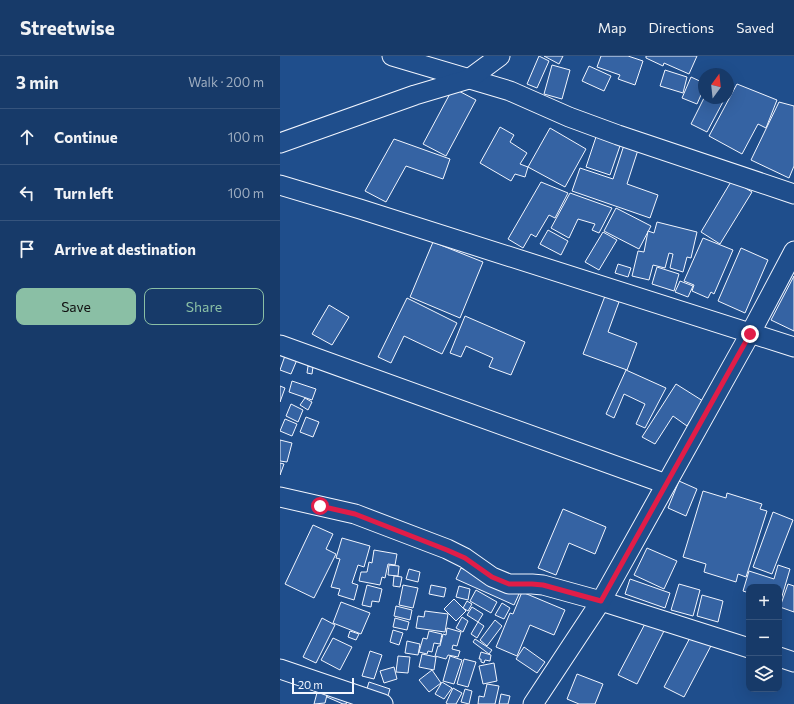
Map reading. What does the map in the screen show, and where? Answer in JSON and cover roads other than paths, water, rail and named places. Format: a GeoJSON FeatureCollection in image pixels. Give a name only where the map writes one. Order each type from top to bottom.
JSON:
{"type":"FeatureCollection","features":[{"type":"Feature","properties":{"kind":"street"},"geometry":{"type":"LineString","coordinates":[[392,56],[510,91],[569,117],[618,135],[794,194]]}},
{"type":"Feature","properties":{"kind":"street"},"geometry":{"type":"LineString","coordinates":[[280,143],[415,95],[468,79],[500,56]]}},
{"type":"Feature","properties":{"kind":"street"},"geometry":{"type":"LineString","coordinates":[[280,185],[794,347]]}},
{"type":"Feature","properties":{"kind":"street"},"geometry":{"type":"LineString","coordinates":[[533,704],[601,601],[750,334],[794,251]]}},
{"type":"Feature","properties":{"kind":"street"},"geometry":{"type":"LineString","coordinates":[[280,345],[666,484]]}},
{"type":"Feature","properties":{"kind":"street"},"geometry":{"type":"LineString","coordinates":[[280,497],[355,514],[465,558],[492,577],[509,584],[543,585],[601,601],[746,647]]}},
{"type":"Feature","properties":{"kind":"street"},"geometry":{"type":"LineString","coordinates":[[782,658],[794,662]]}},
{"type":"Feature","properties":{"kind":"street"},"geometry":{"type":"LineString","coordinates":[[280,669],[383,704]]}}]}
